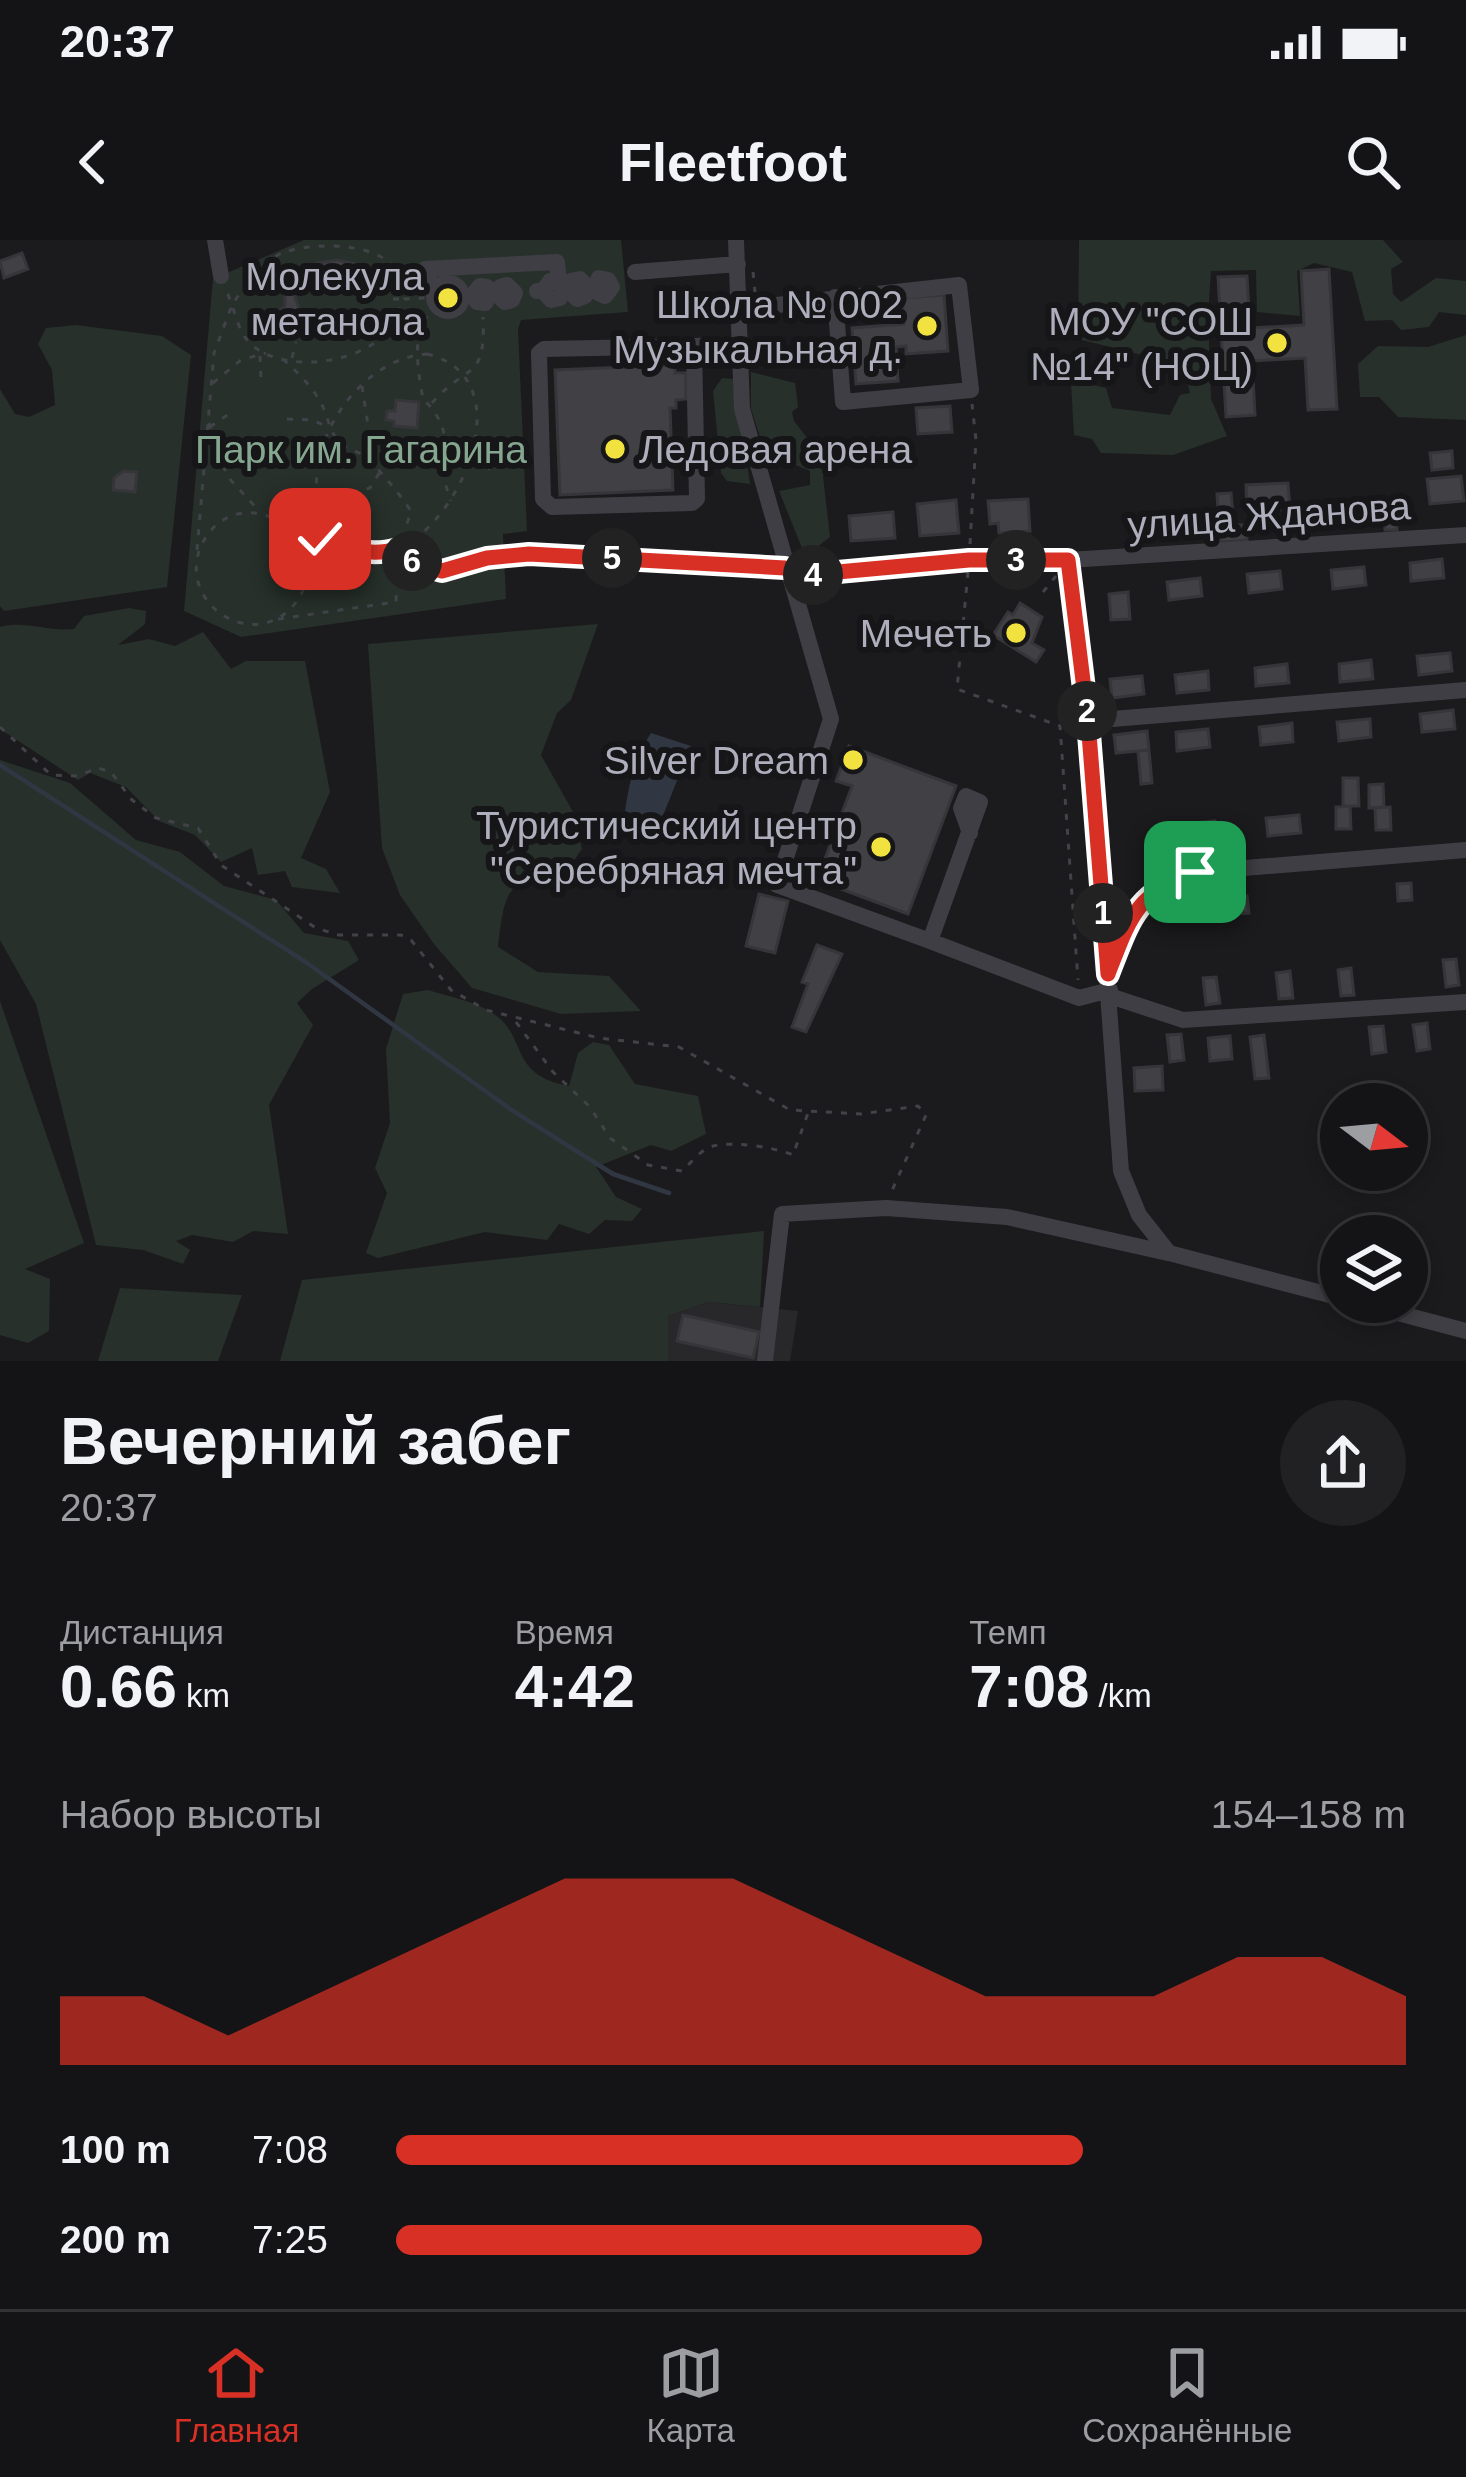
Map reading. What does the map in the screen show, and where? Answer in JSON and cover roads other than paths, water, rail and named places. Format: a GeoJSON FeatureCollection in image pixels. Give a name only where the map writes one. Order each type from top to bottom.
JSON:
{"type":"FeatureCollection","features":[{"type":"Feature","properties":{"kind":"street"},"geometry":{"type":"LineString","coordinates":[[215,240],[221,276]]}},
{"type":"Feature","properties":{"kind":"street"},"geometry":{"type":"LineString","coordinates":[[736,240],[742,410],[831,719],[777,885],[1079,998],[1109,987],[1183,1020],[1466,1002]]}},
{"type":"Feature","properties":{"kind":"street"},"geometry":{"type":"LineString","coordinates":[[517,293],[557,262],[425,269],[437,298],[453,284],[517,293],[581,298],[611,284],[738,264]]}},
{"type":"Feature","properties":{"kind":"street"},"geometry":{"type":"LineString","coordinates":[[740,309],[835,297],[959,285],[971,390],[843,402],[835,297]]}},
{"type":"Feature","properties":{"kind":"street"},"geometry":{"type":"LineString","coordinates":[[694,346],[697,499],[692,503],[552,508],[547,504],[543,499],[539,353],[544,350],[741,344]]}},
{"type":"Feature","properties":{"kind":"street","name":"улица Жданова"},"geometry":{"type":"LineString","coordinates":[[504,555],[785,568],[805,575],[969,560],[1068,560],[1466,536]]}},
{"type":"Feature","properties":{"kind":"street"},"geometry":{"type":"LineString","coordinates":[[1068,560],[1088,721],[1121,1171],[1139,1215],[1169,1253]]}},
{"type":"Feature","properties":{"kind":"street"},"geometry":{"type":"LineString","coordinates":[[1088,721],[1466,690]]}},
{"type":"Feature","properties":{"kind":"street"},"geometry":{"type":"LineString","coordinates":[[930,941],[970,833]]}},
{"type":"Feature","properties":{"kind":"street"},"geometry":{"type":"LineString","coordinates":[[1109,987],[1130,919],[1160,885],[1195,872],[1466,850]]}},
{"type":"Feature","properties":{"kind":"street"},"geometry":{"type":"LineString","coordinates":[[765,1361],[782,1214],[886,1208],[1007,1216],[1320,1293]]}},
{"type":"Feature","properties":{"kind":"street"},"geometry":{"type":"LineString","coordinates":[[1428,1321],[1466,1331]]}},
{"type":"Feature","properties":{"kind":"water"},"geometry":{"type":"Polygon","coordinates":[[[651,733],[691,746],[660,823],[625,811],[634,770],[651,733]]]}},
{"type":"Feature","properties":{"kind":"waterway"},"geometry":{"type":"LineString","coordinates":[[0,765],[307,963],[513,1111],[613,1174],[669,1193]]}},
{"type":"Feature","properties":{"kind":"place","name":"Молекула метанола"},"geometry":{"type":"Point","coordinates":[448,298]}},
{"type":"Feature","properties":{"kind":"place","name":"Школа № 002 Музыкальная д."},"geometry":{"type":"Point","coordinates":[927,326]}},
{"type":"Feature","properties":{"kind":"place","name":"МОУ \"СОШ №14\" (НОЦ)"},"geometry":{"type":"Point","coordinates":[1277,343]}},
{"type":"Feature","properties":{"kind":"place","name":"Ледовая арена"},"geometry":{"type":"Point","coordinates":[615,449]}},
{"type":"Feature","properties":{"kind":"place","name":"Мечеть"},"geometry":{"type":"Point","coordinates":[1016,633]}},
{"type":"Feature","properties":{"kind":"place","name":"Silver Dream"},"geometry":{"type":"Point","coordinates":[853,760]}},
{"type":"Feature","properties":{"kind":"place","name":"Туристический центр \"Серебряная мечта\""},"geometry":{"type":"Point","coordinates":[881,847]}},
{"type":"Feature","properties":{"kind":"park label","name":"Парк им. Гагарина"},"geometry":{"type":"Point","coordinates":[361,449]}}]}
